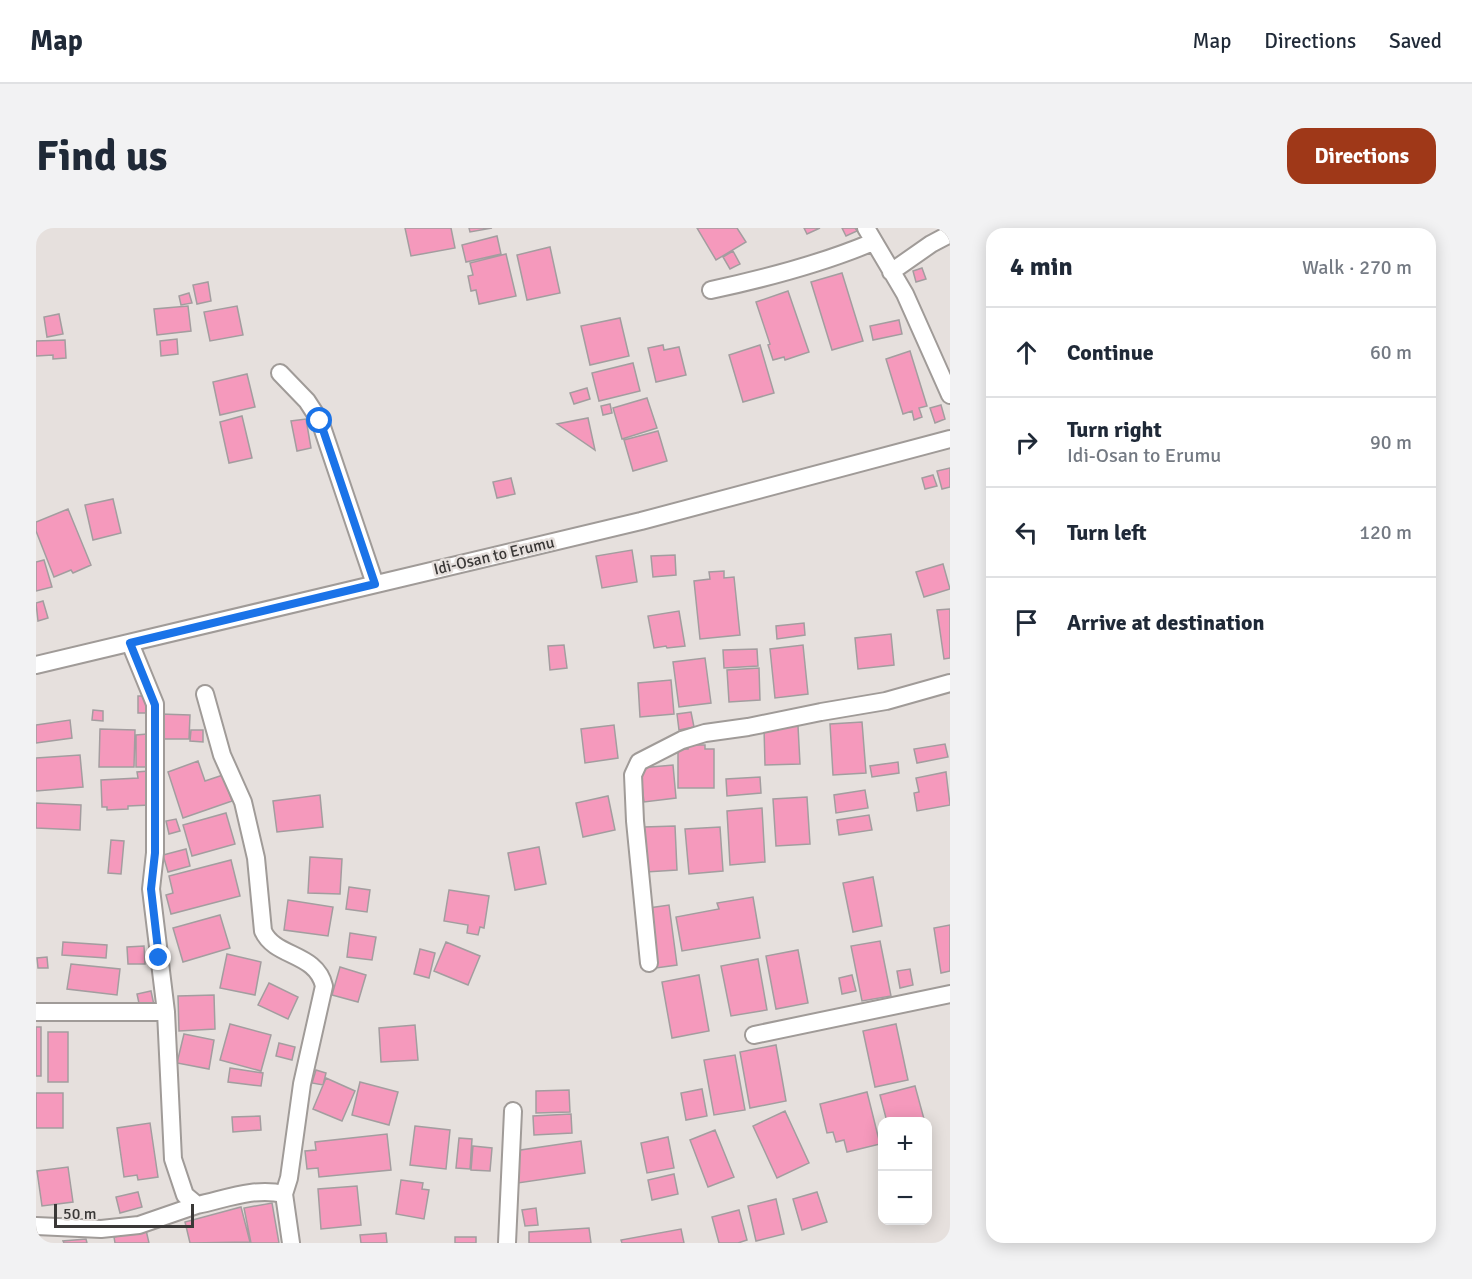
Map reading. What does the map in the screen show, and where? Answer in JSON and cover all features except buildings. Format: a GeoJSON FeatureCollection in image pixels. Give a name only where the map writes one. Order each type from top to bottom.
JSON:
{"type":"FeatureCollection","features":[{"type":"Feature","properties":{"kind":"street"},"geometry":{"type":"LineString","coordinates":[[891,272],[931,244],[950,234]]}},
{"type":"Feature","properties":{"kind":"street"},"geometry":{"type":"LineString","coordinates":[[711,290],[772,277],[848,253],[870,235],[905,294],[950,395]]}},
{"type":"Feature","properties":{"kind":"street"},"geometry":{"type":"LineString","coordinates":[[280,373],[307,401],[320,421],[375,584]]}},
{"type":"Feature","properties":{"kind":"street","name":"Idi-Osan to Erumu"},"geometry":{"type":"LineString","coordinates":[[36,665],[641,521],[950,439]]}},
{"type":"Feature","properties":{"kind":"street"},"geometry":{"type":"LineString","coordinates":[[130,643],[155,705],[155,853],[151,889],[166,1012],[173,1159],[185,1195],[197,1205]]}},
{"type":"Feature","properties":{"kind":"street"},"geometry":{"type":"LineString","coordinates":[[649,963],[634,809],[633,775],[639,762],[682,740],[705,733],[886,702],[950,683]]}},
{"type":"Feature","properties":{"kind":"street"},"geometry":{"type":"LineString","coordinates":[[205,694],[222,755],[243,802],[256,858],[263,931],[266,938],[274,944],[315,967],[322,977],[324,986],[302,1084],[290,1170],[284,1194],[291,1243]]}},
{"type":"Feature","properties":{"kind":"street"},"geometry":{"type":"LineString","coordinates":[[754,1035],[950,994]]}},
{"type":"Feature","properties":{"kind":"street"},"geometry":{"type":"LineString","coordinates":[[36,1012],[166,1012]]}},
{"type":"Feature","properties":{"kind":"street"},"geometry":{"type":"LineString","coordinates":[[507,1243],[513,1111]]}},
{"type":"Feature","properties":{"kind":"street"},"geometry":{"type":"LineString","coordinates":[[36,1226],[101,1236],[197,1205],[243,1193],[269,1190],[284,1194]]}},
{"type":"Feature","properties":{"kind":"route"},"geometry":{"type":"LineString","coordinates":[[159,958],[151,889],[155,853],[155,705],[130,643],[375,584],[320,421]]}}]}
